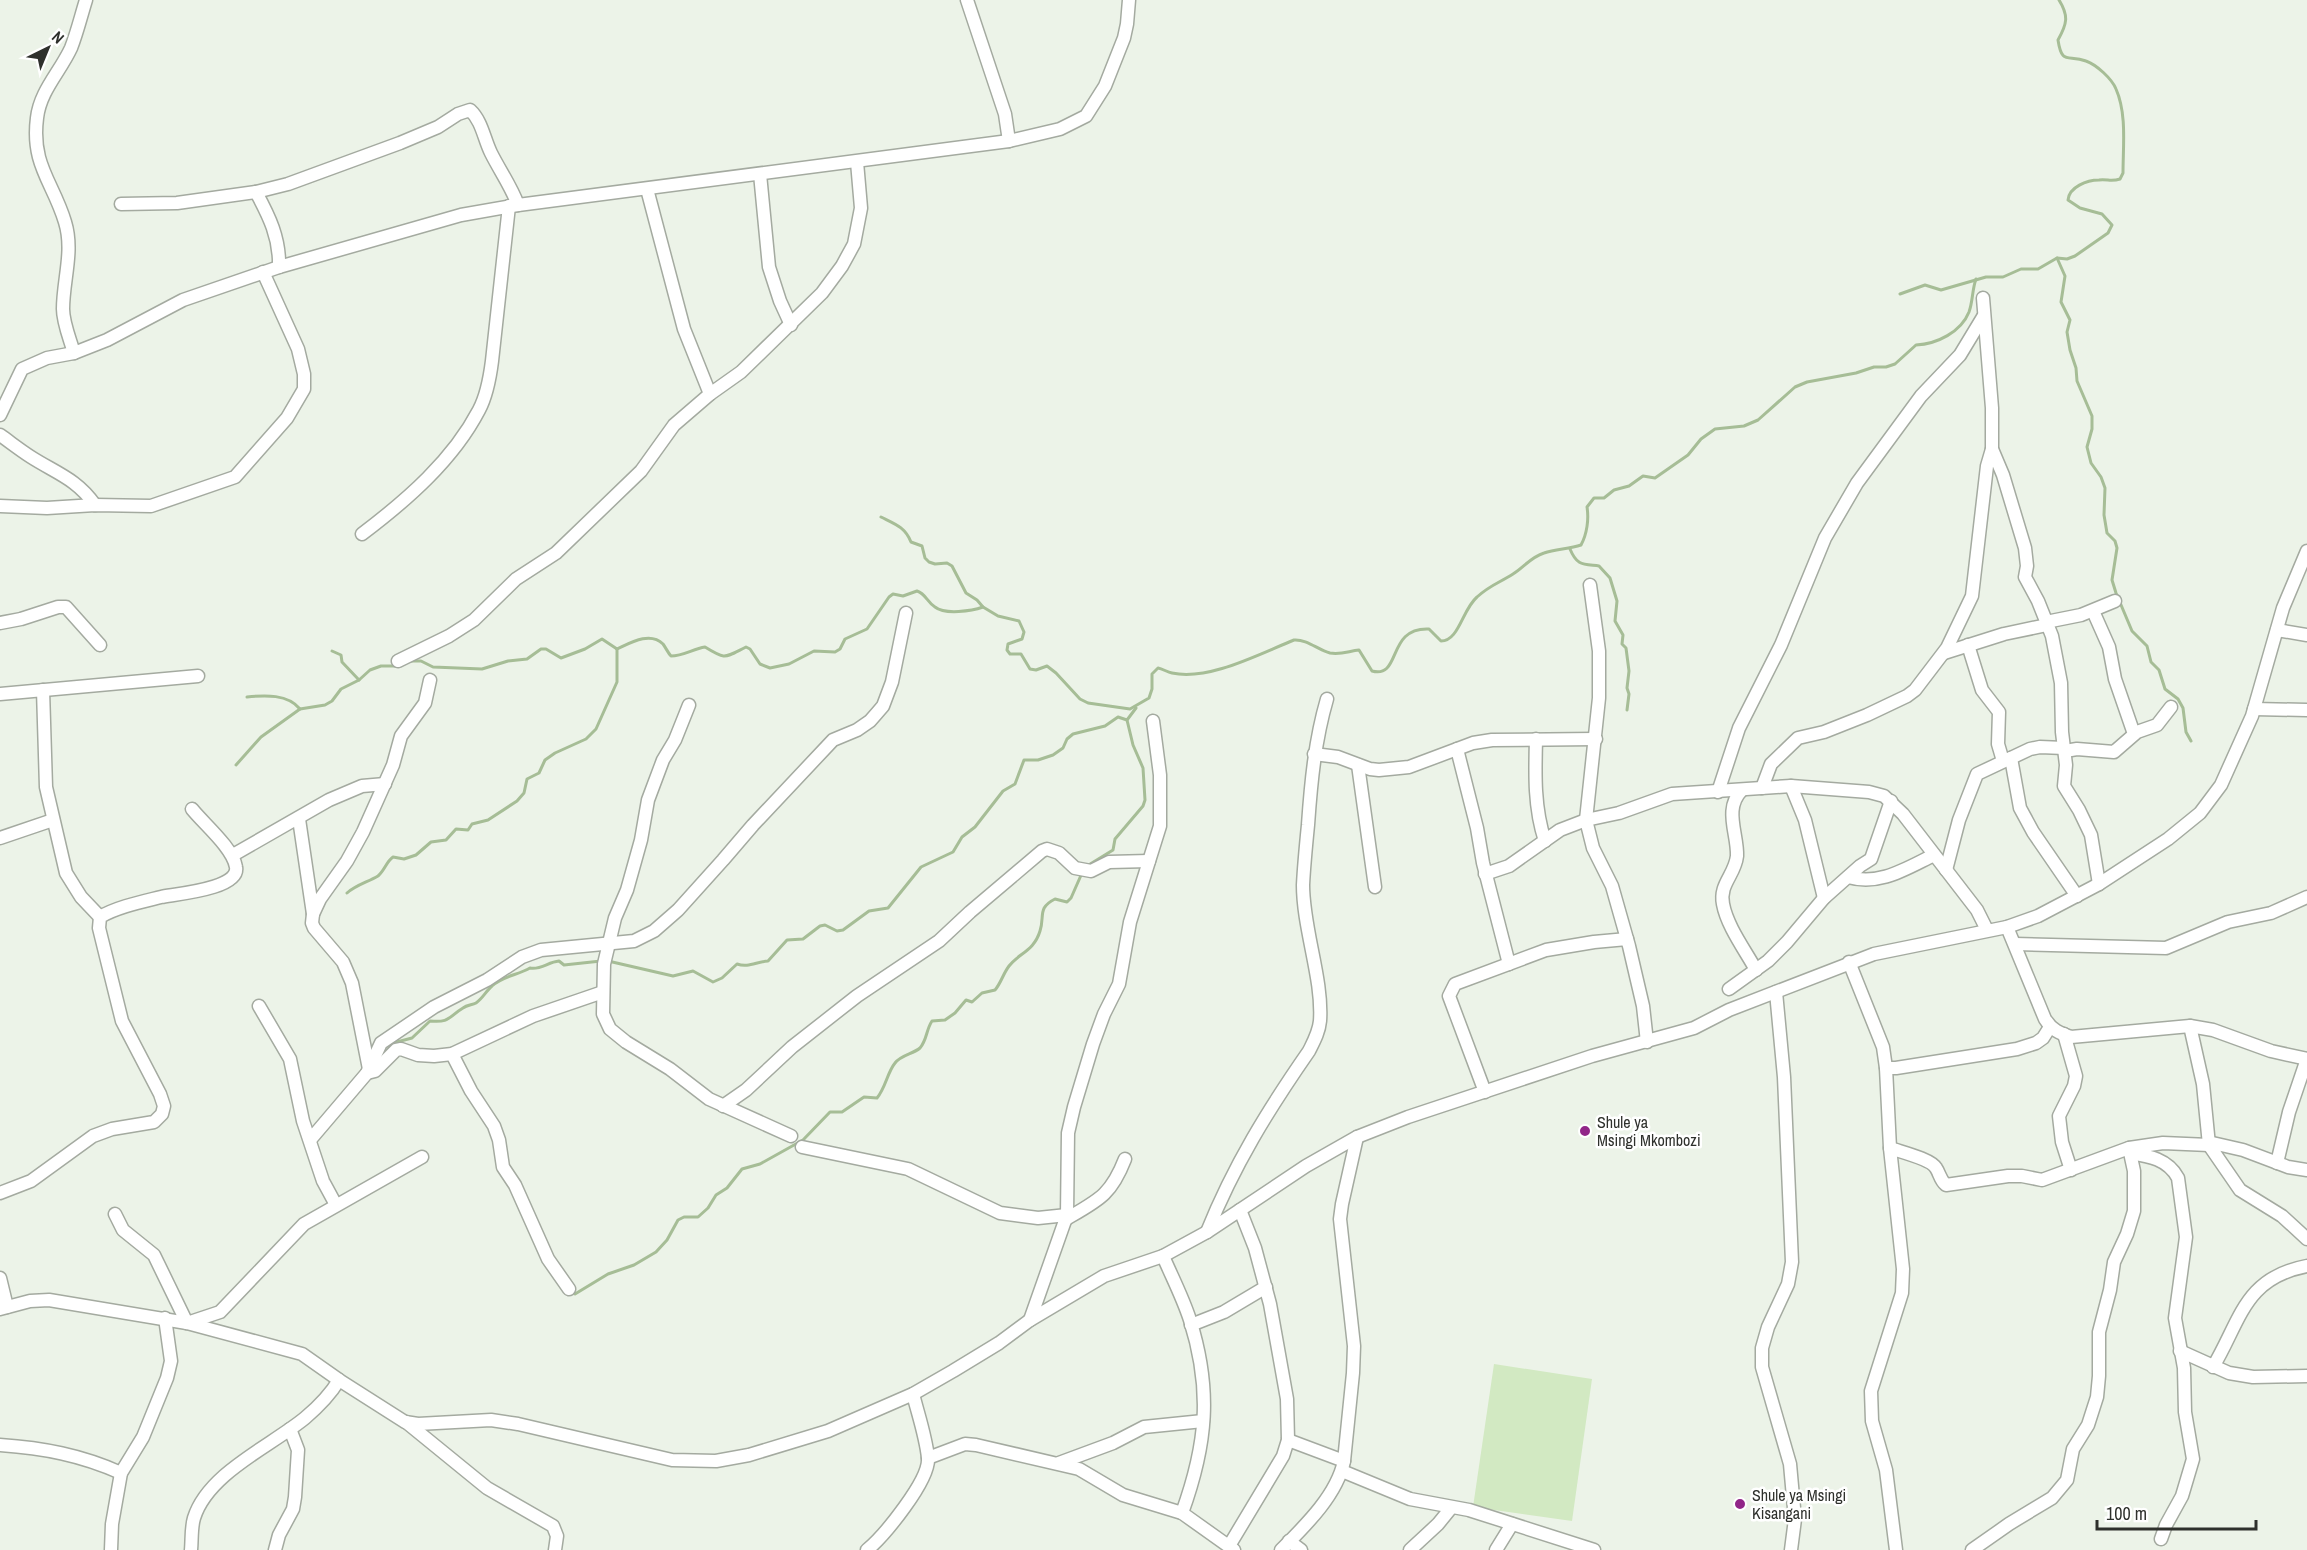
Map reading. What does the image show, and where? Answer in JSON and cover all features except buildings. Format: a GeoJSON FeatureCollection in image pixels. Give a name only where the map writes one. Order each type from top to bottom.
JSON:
{"type":"FeatureCollection","features":[{"type":"Feature","properties":{"kind":"street"},"geometry":{"type":"LineString","coordinates":[[74,353],[63,307],[69,240],[65,222],[41,170],[36,145],[37,117],[42,98],[70,49],[86,0]]}},
{"type":"Feature","properties":{"kind":"street"},"geometry":{"type":"LineString","coordinates":[[967,0],[1005,114],[1009,141]]}},
{"type":"Feature","properties":{"kind":"street"},"geometry":{"type":"LineString","coordinates":[[0,415],[22,369],[47,358],[74,353],[107,340],[183,300],[263,272],[461,215],[513,205],[1009,141],[1060,129],[1086,116],[1105,86],[1124,38],[1129,0]]}},
{"type":"Feature","properties":{"kind":"street"},"geometry":{"type":"LineString","coordinates":[[121,204],[177,203],[256,192],[288,184],[400,144],[470,110],[479,122],[491,152],[512,189],[513,205],[489,383],[480,408],[467,431],[438,466],[410,495],[362,534]]}},
{"type":"Feature","properties":{"kind":"street"},"geometry":{"type":"LineString","coordinates":[[398,661],[449,636],[474,620],[516,579],[556,554],[641,471],[674,425],[710,394],[741,372],[822,293],[843,266],[854,244],[861,208],[857,162]]}},
{"type":"Feature","properties":{"kind":"street"},"geometry":{"type":"LineString","coordinates":[[760,174],[769,267],[791,325]]}},
{"type":"Feature","properties":{"kind":"street"},"geometry":{"type":"LineString","coordinates":[[647,189],[684,329],[710,394]]}},
{"type":"Feature","properties":{"kind":"street"},"geometry":{"type":"LineString","coordinates":[[256,192],[273,222],[280,254],[279,267]]}},
{"type":"Feature","properties":{"kind":"street"},"geometry":{"type":"LineString","coordinates":[[0,506],[67,508],[95,505],[151,506],[235,477],[287,418],[304,389],[304,374],[298,349],[263,272]]}},
{"type":"Feature","properties":{"kind":"street"},"geometry":{"type":"LineString","coordinates":[[1762,788],[1771,764],[1798,738],[1824,732],[1867,715],[1915,690],[1944,653],[1963,618],[1972,596],[1983,497],[1992,449],[1992,408],[1983,298]]}},
{"type":"Feature","properties":{"kind":"street"},"geometry":{"type":"LineString","coordinates":[[1718,792],[1740,728],[1781,645],[1825,537],[1857,483],[1921,396],[1960,355],[1983,317]]}},
{"type":"Feature","properties":{"kind":"street"},"geometry":{"type":"LineString","coordinates":[[0,435],[30,456],[69,478],[85,492],[95,505]]}},
{"type":"Feature","properties":{"kind":"street"},"geometry":{"type":"LineString","coordinates":[[1992,449],[2003,475],[2025,548],[2025,577],[2052,636],[2059,668],[2066,765],[2064,786],[2091,835],[2099,884]]}},
{"type":"Feature","properties":{"kind":"street"},"geometry":{"type":"LineString","coordinates":[[405,1422],[418,1424],[491,1420],[518,1424],[672,1460],[716,1461],[749,1455],[815,1435],[913,1394],[999,1343],[1030,1320],[1104,1276],[1163,1256],[1207,1232],[1306,1166],[1357,1137],[1408,1117],[1592,1056],[1694,1028],[1729,1010],[1874,954],[2007,927],[2038,916],[2099,884],[2168,839],[2200,813],[2221,785],[2254,709],[2283,608],[2307,551]]}},
{"type":"Feature","properties":{"kind":"street"},"geometry":{"type":"LineString","coordinates":[[1590,585],[1599,651],[1596,740],[1586,820],[1593,848],[1612,886],[1627,939],[1643,1006],[1647,1042]]}},
{"type":"Feature","properties":{"kind":"street"},"geometry":{"type":"LineString","coordinates":[[1944,653],[2004,634],[2092,611],[2115,601]]}},
{"type":"Feature","properties":{"kind":"street"},"geometry":{"type":"LineString","coordinates":[[0,623],[58,607],[66,607],[100,645]]}},
{"type":"Feature","properties":{"kind":"street"},"geometry":{"type":"LineString","coordinates":[[2092,611],[2109,647],[2115,679],[2134,734]]}},
{"type":"Feature","properties":{"kind":"street"},"geometry":{"type":"LineString","coordinates":[[310,1140],[368,1071],[381,1043],[434,1007],[488,980],[522,957],[554,948],[634,941],[646,937],[661,925],[704,882],[759,817],[833,740],[857,730],[870,721],[883,706],[892,682],[906,613]]}},
{"type":"Feature","properties":{"kind":"street"},"geometry":{"type":"LineString","coordinates":[[2277,630],[2307,635]]}},
{"type":"Feature","properties":{"kind":"street"},"geometry":{"type":"LineString","coordinates":[[1968,645],[1982,690],[1999,712],[1998,744],[2007,759],[2020,808],[2077,896]]}},
{"type":"Feature","properties":{"kind":"street"},"geometry":{"type":"LineString","coordinates":[[0,694],[198,676]]}},
{"type":"Feature","properties":{"kind":"street"},"geometry":{"type":"LineString","coordinates":[[313,914],[320,899],[347,861],[385,784],[401,736],[425,703],[430,680]]}},
{"type":"Feature","properties":{"kind":"street"},"geometry":{"type":"LineString","coordinates":[[0,1193],[31,1181],[93,1136],[112,1129],[154,1122],[162,1114],[164,1106],[122,1021],[99,928],[100,917],[81,897],[66,873],[46,787],[43,690]]}},
{"type":"Feature","properties":{"kind":"street"},"geometry":{"type":"LineString","coordinates":[[1207,1232],[1221,1197],[1245,1149],[1316,1036],[1320,1021],[1318,992],[1305,912],[1304,883],[1314,754],[1327,699]]}},
{"type":"Feature","properties":{"kind":"street"},"geometry":{"type":"LineString","coordinates":[[689,705],[675,740],[663,760],[648,800],[641,840],[627,890],[615,918],[604,964],[603,1014],[610,1029],[635,1048],[670,1069],[709,1099],[791,1136]]}},
{"type":"Feature","properties":{"kind":"street"},"geometry":{"type":"LineString","coordinates":[[1946,870],[1959,820],[1975,778],[1980,771],[2040,747],[2110,753],[2119,749],[2134,734],[2157,725],[2171,707]]}},
{"type":"Feature","properties":{"kind":"street"},"geometry":{"type":"LineString","coordinates":[[2254,709],[2307,710]]}},
{"type":"Feature","properties":{"kind":"street"},"geometry":{"type":"LineString","coordinates":[[1030,1320],[1067,1217],[1068,1133],[1093,1044],[1119,984],[1130,922],[1160,826],[1162,802],[1153,721]]}},
{"type":"Feature","properties":{"kind":"street"},"geometry":{"type":"LineString","coordinates":[[1536,739],[1535,794],[1539,823],[1545,841]]}},
{"type":"Feature","properties":{"kind":"street"},"geometry":{"type":"LineString","coordinates":[[1314,754],[1338,757],[1379,770],[1409,766],[1473,743],[1492,740],[1596,740]]}},
{"type":"Feature","properties":{"kind":"street"},"geometry":{"type":"LineString","coordinates":[[1457,749],[1477,828],[1485,874],[1509,964]]}},
{"type":"Feature","properties":{"kind":"street"},"geometry":{"type":"LineString","coordinates":[[1358,765],[1375,887]]}},
{"type":"Feature","properties":{"kind":"street"},"geometry":{"type":"LineString","coordinates":[[233,855],[329,800],[362,786],[385,784]]}},
{"type":"Feature","properties":{"kind":"street"},"geometry":{"type":"LineString","coordinates":[[1791,786],[1804,820],[1824,898]]}},
{"type":"Feature","properties":{"kind":"street"},"geometry":{"type":"LineString","coordinates":[[1485,874],[1509,866],[1560,830],[1586,820],[1619,813],[1672,794],[1791,786],[1878,793],[1892,801],[1977,910],[1987,930]]}},
{"type":"Feature","properties":{"kind":"street"},"geometry":{"type":"LineString","coordinates":[[1742,790],[1737,795],[1733,806],[1736,860],[1722,893],[1723,906],[1756,970]]}},
{"type":"Feature","properties":{"kind":"street"},"geometry":{"type":"LineString","coordinates":[[1729,989],[1756,970],[1786,942],[1824,898],[1873,857],[1892,801]]}},
{"type":"Feature","properties":{"kind":"street"},"geometry":{"type":"LineString","coordinates":[[100,917],[108,912],[158,898],[196,892],[226,882],[236,874],[233,855],[192,809]]}},
{"type":"Feature","properties":{"kind":"street"},"geometry":{"type":"LineString","coordinates":[[299,819],[313,914],[312,923],[343,962],[352,983],[368,1071]]}},
{"type":"Feature","properties":{"kind":"street"},"geometry":{"type":"LineString","coordinates":[[0,838],[53,820]]}},
{"type":"Feature","properties":{"kind":"street"},"geometry":{"type":"LineString","coordinates":[[723,1106],[746,1090],[792,1047],[857,996],[939,941],[1042,851],[1047,849],[1059,853],[1075,868],[1091,871],[1109,862],[1149,861]]}},
{"type":"Feature","properties":{"kind":"street"},"geometry":{"type":"LineString","coordinates":[[1848,877],[1866,881],[1877,879],[1934,855]]}},
{"type":"Feature","properties":{"kind":"street"},"geometry":{"type":"LineString","coordinates":[[2015,944],[2166,948],[2228,922],[2271,913],[2307,897]]}},
{"type":"Feature","properties":{"kind":"street"},"geometry":{"type":"LineString","coordinates":[[2007,927],[2045,1019],[2050,1027],[2064,1034],[2071,1037],[2190,1026],[2213,1030],[2271,1051],[2307,1059],[2289,1112],[2277,1163]]}},
{"type":"Feature","properties":{"kind":"street"},"geometry":{"type":"LineString","coordinates":[[1485,1092],[1449,996],[1455,984],[1546,950],[1627,939]]}},
{"type":"Feature","properties":{"kind":"street"},"geometry":{"type":"LineString","coordinates":[[1849,963],[1883,1047],[1890,1148],[1900,1230],[1902,1293],[1870,1391],[1870,1405],[1886,1470],[1896,1550]]}},
{"type":"Feature","properties":{"kind":"street"},"geometry":{"type":"LineString","coordinates":[[368,1071],[375,1071],[390,1055],[401,1049],[418,1055],[452,1054],[533,1016],[603,992]]}},
{"type":"Feature","properties":{"kind":"street"},"geometry":{"type":"LineString","coordinates":[[1776,992],[1784,1077],[1792,1262],[1788,1284],[1765,1336],[1762,1348],[1762,1367],[1790,1464],[1795,1519],[1791,1550]]}},
{"type":"Feature","properties":{"kind":"street"},"geometry":{"type":"LineString","coordinates":[[260,1006],[290,1059],[303,1121],[323,1182],[336,1206]]}},
{"type":"Feature","properties":{"kind":"street"},"geometry":{"type":"LineString","coordinates":[[2190,1026],[2206,1105],[2209,1143],[2240,1190],[2282,1216],[2307,1239]]}},
{"type":"Feature","properties":{"kind":"street"},"geometry":{"type":"LineString","coordinates":[[1886,1068],[2017,1048],[2043,1038],[2050,1027]]}},
{"type":"Feature","properties":{"kind":"street"},"geometry":{"type":"LineString","coordinates":[[2064,1034],[2076,1076],[2074,1086],[2060,1116],[2062,1142],[2071,1170]]}},
{"type":"Feature","properties":{"kind":"street"},"geometry":{"type":"LineString","coordinates":[[452,1054],[471,1091],[494,1125],[500,1140],[503,1167],[515,1185],[548,1259],[569,1289]]}},
{"type":"Feature","properties":{"kind":"street"},"geometry":{"type":"LineString","coordinates":[[1301,1550],[1285,1546],[1315,1513],[1343,1466],[1354,1346],[1340,1219],[1357,1137]]}},
{"type":"Feature","properties":{"kind":"street"},"geometry":{"type":"LineString","coordinates":[[1890,1148],[1930,1162],[1946,1185],[2008,1176],[2042,1180],[2129,1151],[2163,1143],[2209,1143],[2243,1150],[2277,1163],[2307,1170]]}},
{"type":"Feature","properties":{"kind":"street"},"geometry":{"type":"LineString","coordinates":[[802,1146],[908,1169],[1000,1213],[1038,1218],[1067,1217],[1094,1204],[1112,1187],[1125,1158]]}},
{"type":"Feature","properties":{"kind":"street"},"geometry":{"type":"LineString","coordinates":[[2129,1151],[2153,1156],[2165,1164],[2178,1178],[2186,1237],[2175,1310],[2185,1377],[2185,1412],[2193,1459],[2182,1496],[2161,1539]]}},
{"type":"Feature","properties":{"kind":"street"},"geometry":{"type":"LineString","coordinates":[[1972,1550],[2052,1498],[2067,1480],[2073,1449],[2088,1425],[2097,1396],[2099,1332],[2110,1290],[2114,1262],[2134,1211],[2136,1189],[2129,1151]]}},
{"type":"Feature","properties":{"kind":"street"},"geometry":{"type":"LineString","coordinates":[[187,1323],[220,1312],[304,1224],[422,1157]]}},
{"type":"Feature","properties":{"kind":"street"},"geometry":{"type":"LineString","coordinates":[[928,1458],[964,1444],[1059,1463],[1079,1469],[1123,1495],[1182,1513],[1232,1548],[1283,1456],[1288,1440],[1287,1399],[1266,1287],[1256,1248],[1240,1210]]}},
{"type":"Feature","properties":{"kind":"street"},"geometry":{"type":"LineString","coordinates":[[115,1214],[123,1230],[154,1255],[187,1323]]}},
{"type":"Feature","properties":{"kind":"street"},"geometry":{"type":"LineString","coordinates":[[1163,1256],[1191,1325],[1200,1359],[1205,1396],[1200,1456],[1182,1513]]}},
{"type":"Feature","properties":{"kind":"street"},"geometry":{"type":"LineString","coordinates":[[2213,1366],[2240,1311],[2259,1288],[2286,1273],[2307,1266]]}},
{"type":"Feature","properties":{"kind":"street"},"geometry":{"type":"LineString","coordinates":[[0,1278],[3,1308],[30,1300],[49,1300],[165,1318],[302,1354],[405,1422],[487,1488],[541,1517],[553,1526],[557,1536],[555,1550]]}},
{"type":"Feature","properties":{"kind":"street"},"geometry":{"type":"LineString","coordinates":[[1191,1325],[1224,1312],[1266,1287]]}},
{"type":"Feature","properties":{"kind":"street"},"geometry":{"type":"LineString","coordinates":[[111,1550],[112,1524],[121,1473],[142,1437],[167,1378],[171,1361],[165,1318]]}},
{"type":"Feature","properties":{"kind":"street"},"geometry":{"type":"LineString","coordinates":[[2180,1351],[2229,1373],[2253,1377],[2307,1376]]}},
{"type":"Feature","properties":{"kind":"street"},"geometry":{"type":"LineString","coordinates":[[191,1550],[194,1519],[202,1500],[231,1471],[306,1418],[330,1394],[339,1380]]}},
{"type":"Feature","properties":{"kind":"street"},"geometry":{"type":"LineString","coordinates":[[867,1550],[889,1526],[927,1470],[928,1458],[913,1394]]}},
{"type":"Feature","properties":{"kind":"street"},"geometry":{"type":"LineString","coordinates":[[1059,1463],[1113,1443],[1144,1427],[1203,1421]]}},
{"type":"Feature","properties":{"kind":"street"},"geometry":{"type":"LineString","coordinates":[[275,1550],[279,1535],[293,1509],[295,1497],[298,1450],[290,1429]]}},
{"type":"Feature","properties":{"kind":"street"},"geometry":{"type":"LineString","coordinates":[[1288,1440],[1410,1499],[1469,1510],[1594,1550]]}},
{"type":"Feature","properties":{"kind":"street"},"geometry":{"type":"LineString","coordinates":[[0,1445],[30,1446],[56,1451],[121,1473]]}},
{"type":"Feature","properties":{"kind":"street"},"geometry":{"type":"LineString","coordinates":[[1410,1550],[1438,1524],[1451,1508]]}},
{"type":"Feature","properties":{"kind":"street"},"geometry":{"type":"LineString","coordinates":[[1496,1550],[1512,1524]]}},
{"type":"Feature","properties":{"kind":"green space"},"geometry":{"type":"Polygon","coordinates":[[[1494,1364],[1592,1379],[1572,1521],[1473,1507],[1494,1364]]]}},
{"type":"Feature","properties":{"kind":"waterway"},"geometry":{"type":"LineString","coordinates":[[1900,294],[1925,285],[1941,290],[1986,277],[2003,277],[2021,269],[2038,269],[2057,258],[2067,259],[2075,256],[2108,233],[2112,225],[2102,214],[2080,208],[2068,200],[2072,191],[2084,183],[2094,180],[2120,179],[2123,173],[2122,109],[2116,89],[2104,73],[2090,63],[2067,58],[2062,53],[2058,40],[2065,25],[2065,15],[2059,0]]}},
{"type":"Feature","properties":{"kind":"waterway"},"geometry":{"type":"LineString","coordinates":[[2057,258],[2065,276],[2061,302],[2070,320],[2067,332],[2070,350],[2076,368],[2077,381],[2092,416],[2092,429],[2087,447],[2091,463],[2101,477],[2105,488],[2104,515],[2107,533],[2115,541],[2117,548],[2112,580],[2132,631],[2147,646],[2151,662],[2159,670],[2165,689],[2178,699],[2183,708],[2186,732],[2191,741]]}},
{"type":"Feature","properties":{"kind":"waterway"},"geometry":{"type":"LineString","coordinates":[[881,517],[903,529],[911,542],[922,546],[925,558],[929,562],[947,563],[952,566],[966,593],[983,607],[998,616],[1019,621],[1024,632],[1022,639],[1008,644],[1007,650],[1010,654],[1021,654],[1030,669],[1036,670],[1047,666],[1080,699],[1088,703],[1130,709],[1149,698],[1152,689],[1152,674],[1158,668],[1172,673],[1186,674],[1218,670],[1294,640],[1303,641],[1330,653],[1359,650],[1372,671],[1381,671],[1388,668],[1406,636],[1415,631],[1429,629],[1441,641],[1447,640],[1456,631],[1472,603],[1486,590],[1539,555],[1581,545],[1587,526],[1587,507],[1594,498],[1604,498],[1614,490],[1629,486],[1643,476],[1655,478],[1688,455],[1701,439],[1715,429],[1744,426],[1758,420],[1795,387],[1807,382],[1895,364],[1916,345],[1947,336],[1960,325],[1969,312],[1976,279]]}},
{"type":"Feature","properties":{"kind":"waterway"},"geometry":{"type":"LineString","coordinates":[[1570,549],[1575,559],[1585,564],[1599,566],[1610,578],[1617,601],[1615,621],[1623,635],[1622,644],[1626,648],[1629,671],[1627,710]]}},
{"type":"Feature","properties":{"kind":"waterway"},"geometry":{"type":"LineString","coordinates":[[617,649],[646,638],[658,640],[671,656],[705,647],[725,656],[746,647],[750,649],[760,664],[770,668],[789,664],[814,651],[835,652],[840,649],[845,639],[867,629],[893,594],[903,596],[917,591],[935,607],[945,611],[966,611],[983,607]]}},
{"type":"Feature","properties":{"kind":"waterway"},"geometry":{"type":"LineString","coordinates":[[411,661],[421,661],[433,667],[482,669],[508,661],[527,659],[541,649],[546,649],[561,658],[585,649],[602,639],[617,649]]}},
{"type":"Feature","properties":{"kind":"waterway"},"geometry":{"type":"LineString","coordinates":[[347,893],[378,876],[393,857],[404,859],[416,855],[431,842],[446,840],[456,829],[468,830],[472,824],[488,820],[517,801],[524,793],[527,779],[539,773],[545,760],[586,739],[596,729],[617,682],[617,649]]}},
{"type":"Feature","properties":{"kind":"waterway"},"geometry":{"type":"LineString","coordinates":[[332,651],[341,655],[342,662],[359,680]]}},
{"type":"Feature","properties":{"kind":"waterway"},"geometry":{"type":"LineString","coordinates":[[236,765],[261,737],[300,709],[325,705],[332,701],[341,689],[359,680],[370,670],[381,666],[397,666]]}},
{"type":"Feature","properties":{"kind":"waterway"},"geometry":{"type":"LineString","coordinates":[[247,697],[283,698],[300,709]]}},
{"type":"Feature","properties":{"kind":"waterway"},"geometry":{"type":"LineString","coordinates":[[1087,866],[1113,850],[1115,839],[1143,806],[1145,800],[1143,768],[1133,745],[1127,720],[1136,708]]}},
{"type":"Feature","properties":{"kind":"waterway"},"geometry":{"type":"LineString","coordinates":[[608,961],[673,976],[693,971],[713,982],[722,978],[737,964],[748,965],[768,961],[787,940],[803,939],[820,926],[825,925],[837,931],[843,930],[869,911],[888,908],[921,867],[953,852],[962,837],[975,827],[1003,791],[1015,784],[1024,760],[1038,760],[1053,755],[1063,748],[1067,739],[1073,734],[1105,726],[1118,717],[1127,720]]}},
{"type":"Feature","properties":{"kind":"waterway"},"geometry":{"type":"LineString","coordinates":[[575,1294],[608,1274],[634,1265],[656,1252],[667,1240],[678,1220],[684,1217],[698,1217],[742,1169],[760,1164],[803,1140],[830,1112],[842,1112],[864,1097],[877,1098],[895,1063],[920,1048],[932,1021],[945,1020],[955,1013],[966,1000],[972,1002],[982,993],[995,990],[1009,966],[1034,943],[1046,906],[1055,899],[1067,902],[1082,873]]}},
{"type":"Feature","properties":{"kind":"waterway"},"geometry":{"type":"LineString","coordinates":[[383,1056],[393,1043],[412,1038],[430,1021],[448,1019],[465,1007],[476,1003],[492,986],[506,978],[530,968],[538,968],[559,961],[564,965],[601,961]]}},
{"type":"Feature","properties":{"kind":"place","name":"Shule ya Msingi Mkombozi"},"geometry":{"type":"Point","coordinates":[1585,1131]}},
{"type":"Feature","properties":{"kind":"place","name":"Shule ya Msingi Kisangani"},"geometry":{"type":"Point","coordinates":[1740,1504]}}]}
